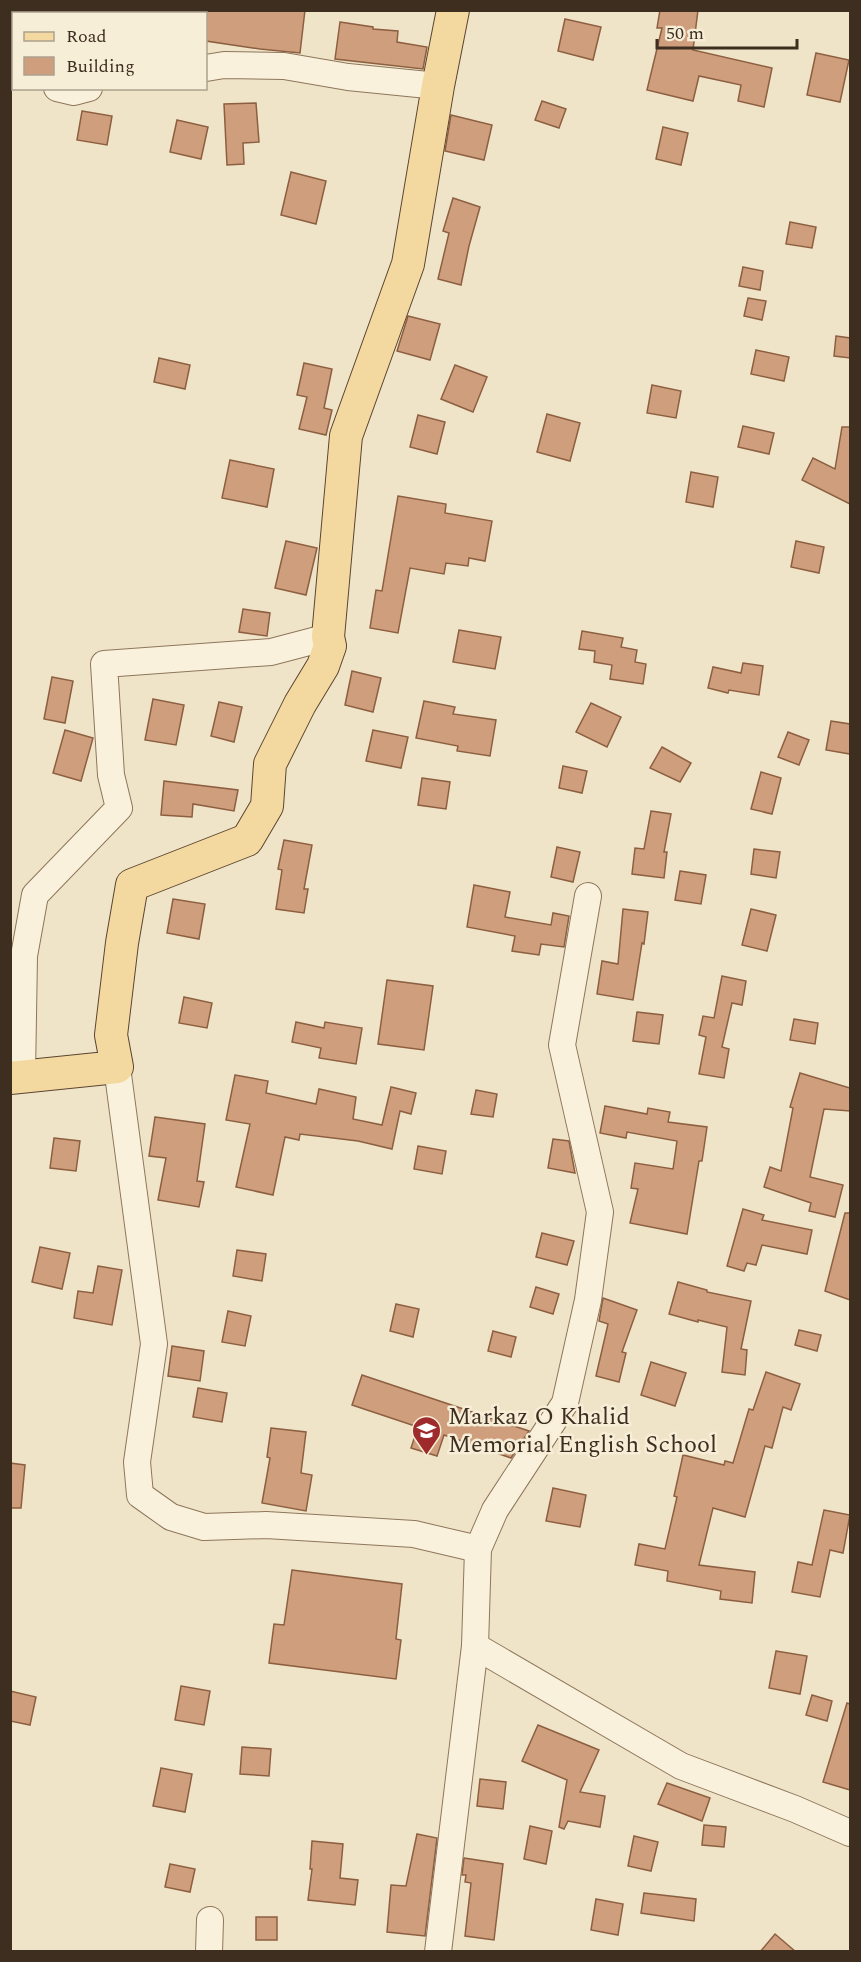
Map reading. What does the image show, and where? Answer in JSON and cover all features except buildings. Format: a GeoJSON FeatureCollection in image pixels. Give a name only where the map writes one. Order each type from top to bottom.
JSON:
{"type":"FeatureCollection","features":[{"type":"Feature","properties":{"kind":"main road"},"geometry":{"type":"LineString","coordinates":[[16,1077],[117,1067],[111,1035],[122,943],[132,885],[247,840],[267,806],[270,764],[300,704],[323,666],[330,646],[328,637],[346,436],[408,264],[453,10]]}},
{"type":"Feature","properties":{"kind":"street"},"geometry":{"type":"LineString","coordinates":[[207,68],[284,66],[348,77],[438,86]]}},
{"type":"Feature","properties":{"kind":"street"},"geometry":{"type":"LineString","coordinates":[[66,90],[74,92],[82,90]]}},
{"type":"Feature","properties":{"kind":"street"},"geometry":{"type":"LineString","coordinates":[[16,1077],[24,956],[35,895],[119,808],[111,775],[104,664],[271,652],[328,637]]}},
{"type":"Feature","properties":{"kind":"street"},"geometry":{"type":"LineString","coordinates":[[438,1952],[475,1646],[478,1549],[495,1510],[565,1403],[588,1300],[600,1212],[562,1046],[588,896]]}},
{"type":"Feature","properties":{"kind":"street"},"geometry":{"type":"LineString","coordinates":[[117,1067],[153,1344],[137,1462],[140,1495],[171,1517],[204,1527],[266,1525],[414,1534],[478,1549]]}},
{"type":"Feature","properties":{"kind":"street"},"geometry":{"type":"LineString","coordinates":[[475,1646],[681,1766],[795,1809],[850,1833]]}},
{"type":"Feature","properties":{"kind":"street"},"geometry":{"type":"LineString","coordinates":[[209,1952],[210,1920]]}},
{"type":"Feature","properties":{"kind":"place","name":"Markaz O Khalid Memorial English School"},"geometry":{"type":"Point","coordinates":[427,1456]}}]}
